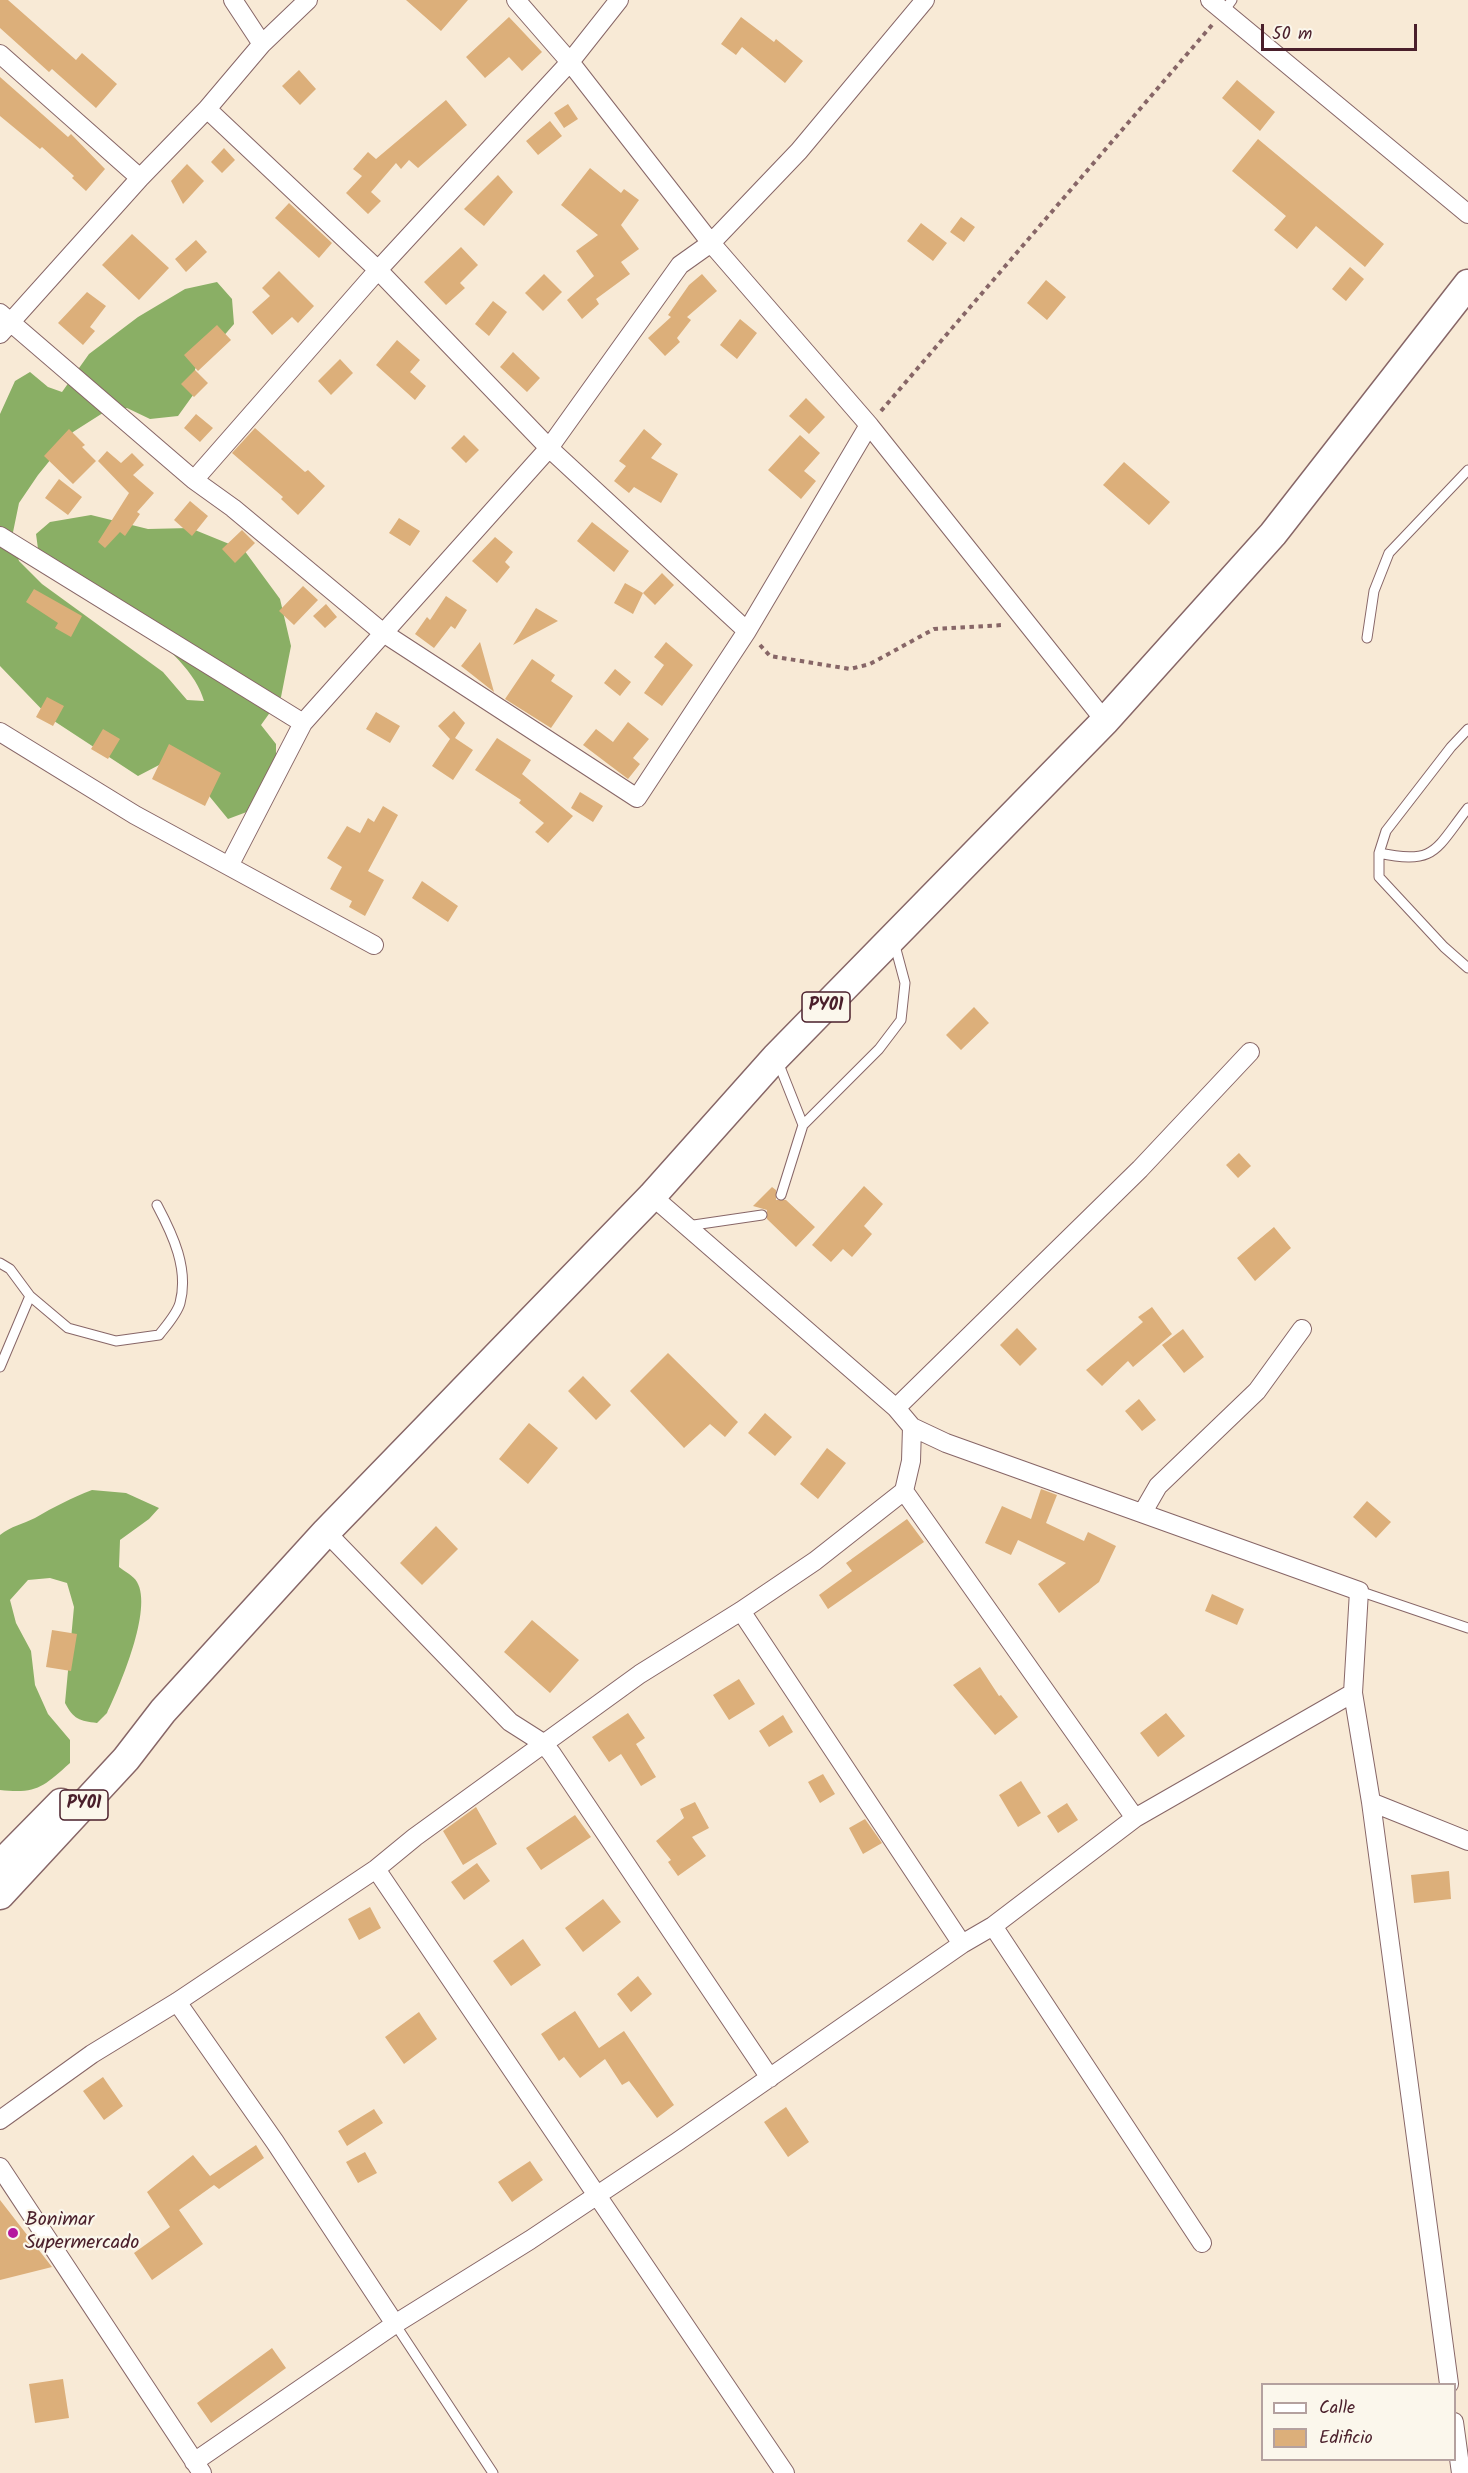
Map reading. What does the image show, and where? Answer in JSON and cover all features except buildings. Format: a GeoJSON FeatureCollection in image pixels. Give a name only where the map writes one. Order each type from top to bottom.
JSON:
{"type":"FeatureCollection","features":[{"type":"Feature","properties":{"kind":"highway","name":"PY01"},"geometry":{"type":"LineString","coordinates":[[0,1895],[126,1759],[163,1711],[326,1532],[652,1196],[776,1057],[1105,721],[1273,534],[1468,284]]}},
{"type":"Feature","properties":{"kind":"highway","name":"PY01"},"geometry":{"type":"LineString","coordinates":[[0,1865],[121,1745],[163,1711]]}},
{"type":"Feature","properties":{"kind":"street"},"geometry":{"type":"LineString","coordinates":[[233,0],[262,44]]}},
{"type":"Feature","properties":{"kind":"street"},"geometry":{"type":"LineString","coordinates":[[308,0],[262,44],[207,109],[4,323],[382,632],[637,798],[747,631],[869,425]]}},
{"type":"Feature","properties":{"kind":"street"},"geometry":{"type":"LineString","coordinates":[[516,0],[570,62],[711,243],[869,425],[1105,721]]}},
{"type":"Feature","properties":{"kind":"street"},"geometry":{"type":"LineString","coordinates":[[194,480],[378,270],[570,62],[619,0]]}},
{"type":"Feature","properties":{"kind":"street"},"geometry":{"type":"LineString","coordinates":[[229,866],[303,723],[549,448],[674,272],[711,243],[799,151],[925,0]]}},
{"type":"Feature","properties":{"kind":"street"},"geometry":{"type":"LineString","coordinates":[[1222,4],[1468,214]]}},
{"type":"Feature","properties":{"kind":"street"},"geometry":{"type":"LineString","coordinates":[[0,54],[140,178]]}},
{"type":"Feature","properties":{"kind":"street"},"geometry":{"type":"LineString","coordinates":[[207,109],[378,270],[549,448],[747,631]]}},
{"type":"Feature","properties":{"kind":"street"},"geometry":{"type":"LineString","coordinates":[[0,536],[303,723]]}},
{"type":"Feature","properties":{"kind":"street"},"geometry":{"type":"LineString","coordinates":[[0,732],[135,816],[375,945]]}},
{"type":"Feature","properties":{"kind":"street"},"geometry":{"type":"LineString","coordinates":[[896,1408],[1140,1170],[1250,1052]]}},
{"type":"Feature","properties":{"kind":"street"},"geometry":{"type":"LineString","coordinates":[[652,1196],[896,1408],[912,1427],[946,1443],[1143,1512],[1359,1592],[1353,1693],[1371,1802],[1449,2383]]}},
{"type":"Feature","properties":{"kind":"street"},"geometry":{"type":"LineString","coordinates":[[1143,1512],[1158,1486],[1257,1391],[1302,1329]]}},
{"type":"Feature","properties":{"kind":"street"},"geometry":{"type":"LineString","coordinates":[[0,2120],[92,2054],[177,2002],[376,1869],[415,1837],[640,1674],[741,1611],[815,1561],[904,1491],[911,1461],[912,1427]]}},
{"type":"Feature","properties":{"kind":"street"},"geometry":{"type":"LineString","coordinates":[[904,1491],[1135,1818]]}},
{"type":"Feature","properties":{"kind":"street"},"geometry":{"type":"LineString","coordinates":[[326,1532],[510,1722],[543,1743],[770,2078]]}},
{"type":"Feature","properties":{"kind":"street"},"geometry":{"type":"LineString","coordinates":[[741,1611],[962,1944]]}},
{"type":"Feature","properties":{"kind":"street"},"geometry":{"type":"LineString","coordinates":[[0,2167],[198,2467],[395,2325],[596,2196],[962,1944],[993,1926],[1135,1818],[1353,1693]]}},
{"type":"Feature","properties":{"kind":"street"},"geometry":{"type":"LineString","coordinates":[[1371,1802],[1468,1841]]}},
{"type":"Feature","properties":{"kind":"street"},"geometry":{"type":"LineString","coordinates":[[376,1869],[785,2473]]}},
{"type":"Feature","properties":{"kind":"street"},"geometry":{"type":"LineString","coordinates":[[993,1926],[1202,2243]]}},
{"type":"Feature","properties":{"kind":"street"},"geometry":{"type":"LineString","coordinates":[[177,2002],[275,2142],[395,2325]]}},
{"type":"Feature","properties":{"kind":"street"},"geometry":{"type":"LineString","coordinates":[[1456,2430],[1461,2473]]}},
{"type":"Feature","properties":{"kind":"lane"},"geometry":{"type":"LineString","coordinates":[[1367,638],[1374,591],[1389,553],[1468,470]]}},
{"type":"Feature","properties":{"kind":"lane"},"geometry":{"type":"LineString","coordinates":[[1468,729],[1451,747],[1386,831],[1379,853],[1379,877],[1389,891],[1468,968]]}},
{"type":"Feature","properties":{"kind":"lane"},"geometry":{"type":"LineString","coordinates":[[1379,853],[1408,859],[1422,858],[1436,848],[1468,808]]}},
{"type":"Feature","properties":{"kind":"lane"},"geometry":{"type":"LineString","coordinates":[[782,1195],[803,1125],[879,1049],[901,1020],[906,983],[893,940]]}},
{"type":"Feature","properties":{"kind":"lane"},"geometry":{"type":"LineString","coordinates":[[776,1057],[803,1125]]}},
{"type":"Feature","properties":{"kind":"lane"},"geometry":{"type":"LineString","coordinates":[[0,1263],[10,1269],[30,1296],[68,1328],[116,1341],[159,1335],[180,1305],[184,1274],[168,1226],[157,1205]]}},
{"type":"Feature","properties":{"kind":"lane"},"geometry":{"type":"LineString","coordinates":[[687,1226],[762,1215]]}},
{"type":"Feature","properties":{"kind":"lane"},"geometry":{"type":"LineString","coordinates":[[0,1367],[30,1296]]}},
{"type":"Feature","properties":{"kind":"lane"},"geometry":{"type":"LineString","coordinates":[[1359,1592],[1468,1628]]}},
{"type":"Feature","properties":{"kind":"lane"},"geometry":{"type":"LineString","coordinates":[[395,2325],[493,2473]]}},
{"type":"Feature","properties":{"kind":"path"},"geometry":{"type":"LineString","coordinates":[[869,425],[1222,4]]}},
{"type":"Feature","properties":{"kind":"path"},"geometry":{"type":"LineString","coordinates":[[747,631],[770,656],[850,669],[870,664],[934,629],[1003,625],[1043,645]]}},
{"type":"Feature","properties":{"kind":"green space"},"geometry":{"type":"Polygon","coordinates":[[[217,282],[232,299],[234,324],[195,369],[196,391],[178,416],[150,419],[127,408],[106,411],[73,432],[38,475],[19,503],[12,537],[19,561],[42,584],[163,672],[187,700],[204,701],[195,681],[179,660],[158,640],[134,620],[39,556],[36,534],[50,522],[91,515],[148,529],[190,528],[244,550],[280,599],[291,646],[281,697],[261,725],[276,744],[276,767],[268,804],[228,819],[183,764],[161,764],[138,776],[51,719],[0,666],[0,414],[15,381],[30,372],[48,387],[62,392],[89,354],[138,317],[185,289],[217,282]]]}},
{"type":"Feature","properties":{"kind":"green space"},"geometry":{"type":"Polygon","coordinates":[[[92,1490],[126,1493],[159,1508],[149,1519],[120,1540],[119,1567],[136,1580],[141,1594],[141,1610],[133,1648],[107,1713],[97,1723],[78,1718],[71,1713],[65,1703],[74,1607],[67,1583],[50,1578],[28,1580],[10,1600],[16,1623],[31,1651],[35,1685],[48,1714],[70,1740],[70,1763],[39,1787],[23,1791],[0,1790],[0,1535],[92,1490]]]}},
{"type":"Feature","properties":{"kind":"place","name":"Bonimar Supermercado"},"geometry":{"type":"Point","coordinates":[13,2233]}}]}
